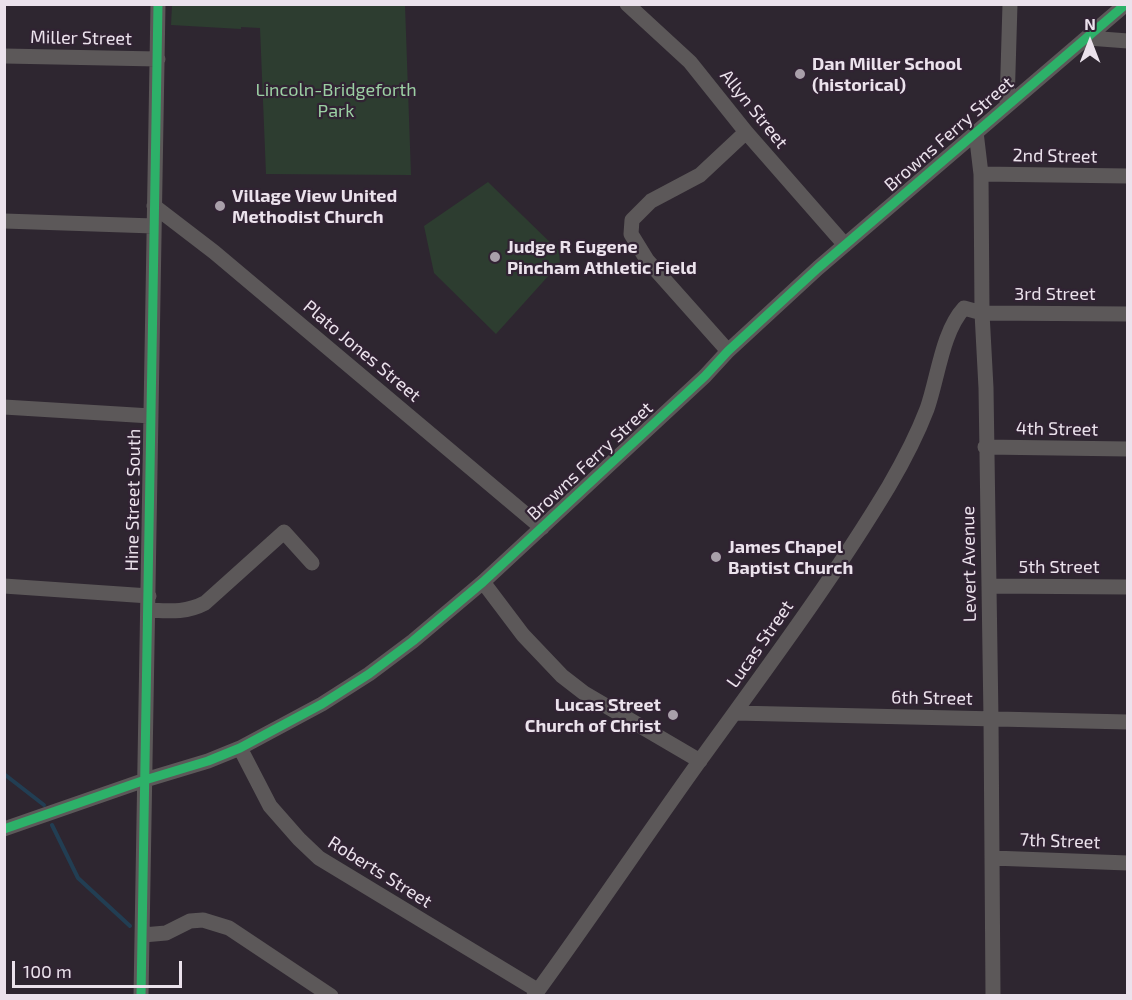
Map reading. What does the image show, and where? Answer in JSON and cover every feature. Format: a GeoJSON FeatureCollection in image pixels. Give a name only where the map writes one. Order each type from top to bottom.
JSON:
{"type":"FeatureCollection","features":[{"type":"Feature","properties":{"kind":"street","name":"Hine Street South"},"geometry":{"type":"LineString","coordinates":[[141,996],[158,4]]}},
{"type":"Feature","properties":{"kind":"street","name":"Allyn Street"},"geometry":{"type":"LineString","coordinates":[[627,4],[690,62],[746,132],[845,245]]}},
{"type":"Feature","properties":{"kind":"street"},"geometry":{"type":"LineString","coordinates":[[1007,105],[1010,4]]}},
{"type":"Feature","properties":{"kind":"street","name":"Browns Ferry Street"},"geometry":{"type":"LineString","coordinates":[[4,828],[208,761],[240,748],[322,704],[369,674],[413,641],[483,582],[845,245],[1126,4]]}},
{"type":"Feature","properties":{"kind":"street"},"geometry":{"type":"LineString","coordinates":[[1088,38],[1128,41]]}},
{"type":"Feature","properties":{"kind":"street","name":"Miller Street"},"geometry":{"type":"LineString","coordinates":[[4,56],[158,59]]}},
{"type":"Feature","properties":{"kind":"street"},"geometry":{"type":"LineString","coordinates":[[729,351],[647,260],[631,234],[632,220],[651,201],[700,175],[746,132]]}},
{"type":"Feature","properties":{"kind":"street","name":"Levert Avenue"},"geometry":{"type":"LineString","coordinates":[[976,132],[981,174],[982,313],[986,388],[993,996]]}},
{"type":"Feature","properties":{"kind":"street","name":"2nd Street"},"geometry":{"type":"LineString","coordinates":[[981,174],[1128,176]]}},
{"type":"Feature","properties":{"kind":"street","name":"Plato Jones Street"},"geometry":{"type":"LineString","coordinates":[[154,206],[214,252],[542,528]]}},
{"type":"Feature","properties":{"kind":"street"},"geometry":{"type":"LineString","coordinates":[[4,221],[154,226]]}},
{"type":"Feature","properties":{"kind":"street","name":"Lucas Street"},"geometry":{"type":"LineString","coordinates":[[535,993],[839,564],[890,484],[927,410],[957,316],[964,308],[982,313]]}},
{"type":"Feature","properties":{"kind":"street","name":"3rd Street"},"geometry":{"type":"LineString","coordinates":[[982,313],[1128,314]]}},
{"type":"Feature","properties":{"kind":"street"},"geometry":{"type":"LineString","coordinates":[[4,407],[151,416]]}},
{"type":"Feature","properties":{"kind":"street","name":"4th Street"},"geometry":{"type":"LineString","coordinates":[[985,447],[1128,449]]}},
{"type":"Feature","properties":{"kind":"street"},"geometry":{"type":"LineString","coordinates":[[4,586],[149,603],[178,611],[192,609],[205,603],[284,532],[312,563]]}},
{"type":"Feature","properties":{"kind":"street"},"geometry":{"type":"LineString","coordinates":[[483,582],[523,634],[562,676],[584,693],[700,761]]}},
{"type":"Feature","properties":{"kind":"street","name":"5th Street"},"geometry":{"type":"LineString","coordinates":[[989,586],[1128,587]]}},
{"type":"Feature","properties":{"kind":"street","name":"6th Street"},"geometry":{"type":"LineString","coordinates":[[735,713],[1128,722]]}},
{"type":"Feature","properties":{"kind":"street","name":"Roberts Street"},"geometry":{"type":"LineString","coordinates":[[240,748],[270,806],[298,839],[319,858],[535,993]]}},
{"type":"Feature","properties":{"kind":"street","name":"7th Street"},"geometry":{"type":"LineString","coordinates":[[992,858],[1128,863]]}},
{"type":"Feature","properties":{"kind":"street"},"geometry":{"type":"LineString","coordinates":[[143,935],[166,933],[190,921],[203,920],[229,928],[332,996]]}},
{"type":"Feature","properties":{"kind":"green space","name":"Lincoln-Bridgeforth Park"},"geometry":{"type":"Polygon","coordinates":[[[172,5],[405,5],[411,175],[266,174],[260,28],[171,25],[172,5]]]}},
{"type":"Feature","properties":{"kind":"green space","name":"Judge R Eugene Pincham Athletic Field"},"geometry":{"type":"Polygon","coordinates":[[[488,182],[559,251],[560,263],[496,334],[434,273],[424,226],[488,182]]]}},
{"type":"Feature","properties":{"kind":"waterway"},"geometry":{"type":"LineString","coordinates":[[4,774],[44,805]]}},
{"type":"Feature","properties":{"kind":"waterway"},"geometry":{"type":"LineString","coordinates":[[52,825],[78,878],[130,926]]}},
{"type":"Feature","properties":{"kind":"cycle path"},"geometry":{"type":"LineString","coordinates":[[141,996],[158,4]]}},
{"type":"Feature","properties":{"kind":"cycle path"},"geometry":{"type":"LineString","coordinates":[[4,829],[145,780],[208,761],[240,748],[322,704],[369,674],[413,641],[483,582],[818,268],[1126,4]]}},
{"type":"Feature","properties":{"kind":"place","name":"Dan Miller School (historical)"},"geometry":{"type":"Point","coordinates":[800,74]}},
{"type":"Feature","properties":{"kind":"place","name":"Village View United Methodist Church"},"geometry":{"type":"Point","coordinates":[220,206]}},
{"type":"Feature","properties":{"kind":"place","name":"Judge R Eugene Pincham Athletic Field"},"geometry":{"type":"Point","coordinates":[495,257]}},
{"type":"Feature","properties":{"kind":"place","name":"James Chapel Baptist Church"},"geometry":{"type":"Point","coordinates":[716,557]}},
{"type":"Feature","properties":{"kind":"place","name":"Lucas Street Church of Christ"},"geometry":{"type":"Point","coordinates":[673,715]}}]}
